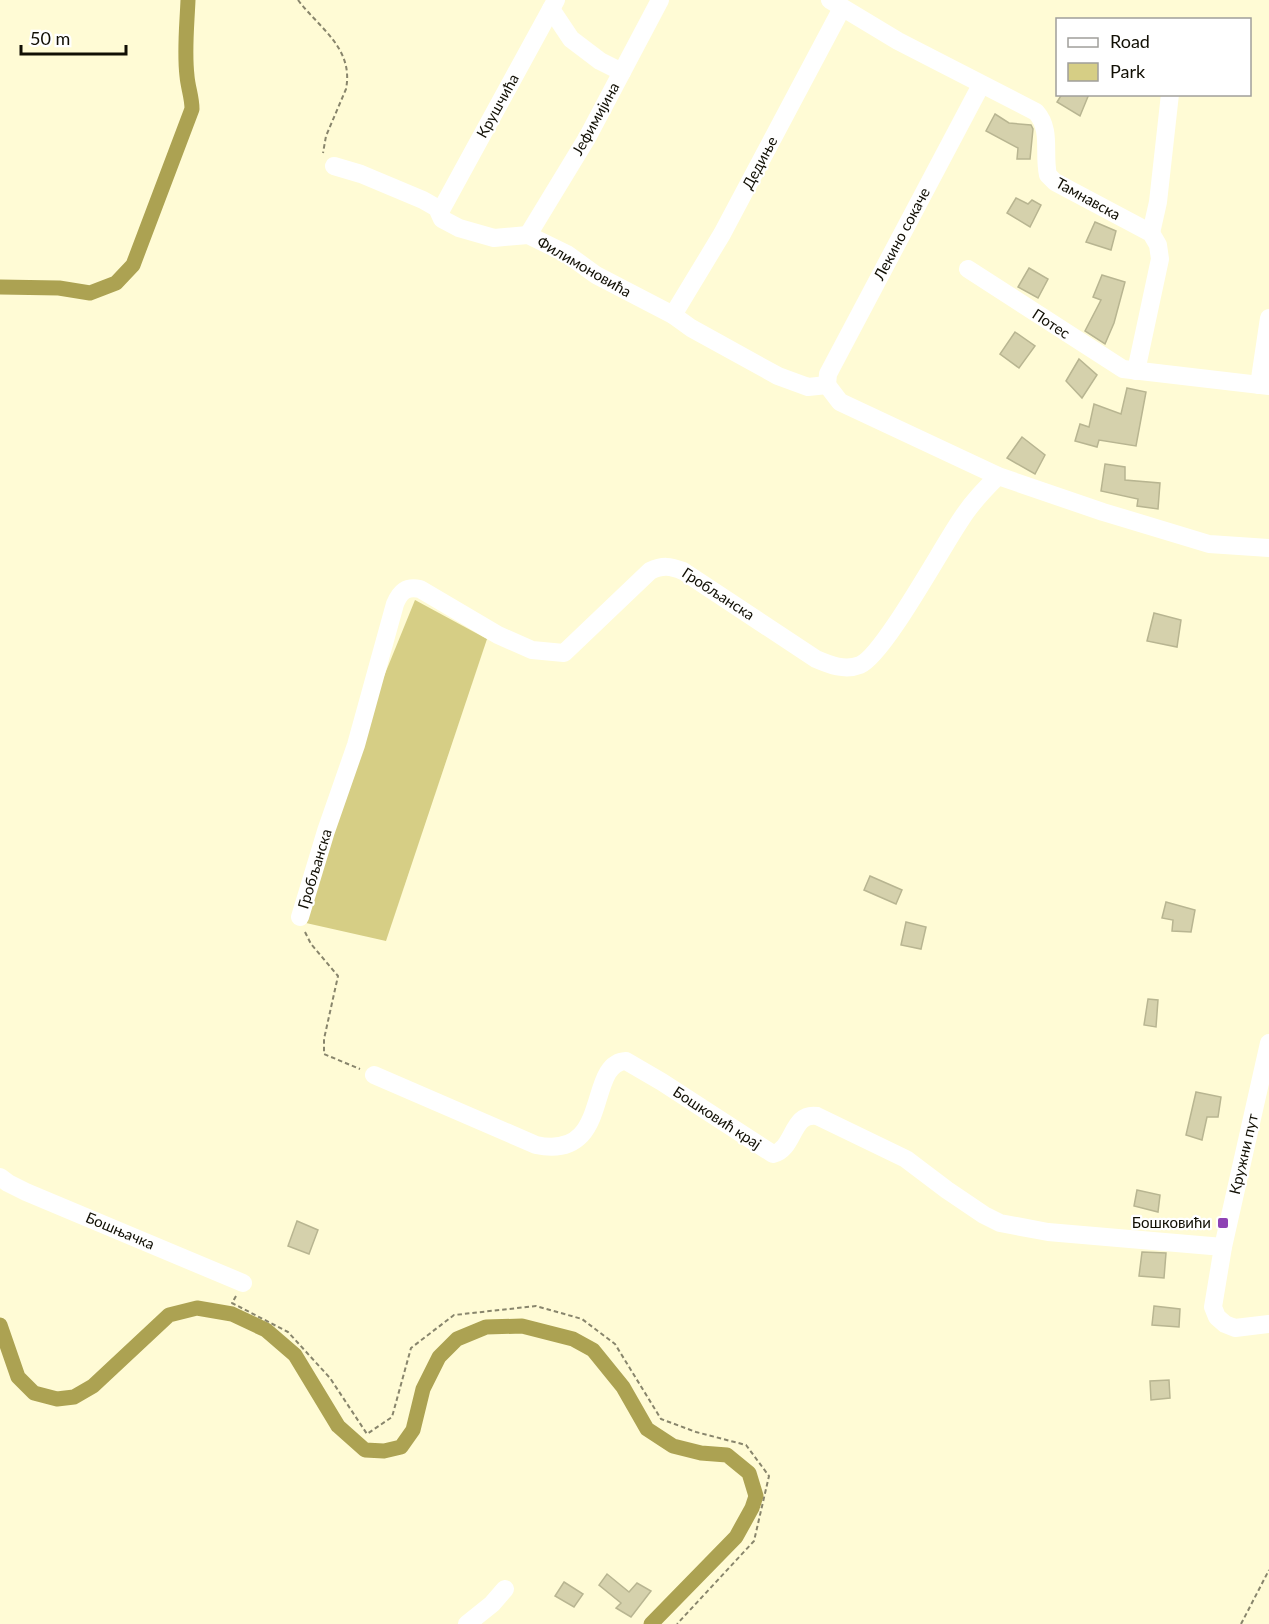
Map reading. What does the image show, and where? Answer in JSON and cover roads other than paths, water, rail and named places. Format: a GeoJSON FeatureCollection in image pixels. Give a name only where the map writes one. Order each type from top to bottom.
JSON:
{"type":"FeatureCollection","features":[{"type":"Feature","properties":{"kind":"street","name":"Јефимијина"},"geometry":{"type":"LineString","coordinates":[[528,235],[587,138],[660,0]]}},
{"type":"Feature","properties":{"kind":"street","name":"Тамнавска"},"geometry":{"type":"LineString","coordinates":[[836,4],[898,41],[1036,112],[1044,121],[1046,132],[1047,175],[1055,182],[1151,234]]}},
{"type":"Feature","properties":{"kind":"street","name":"Дедиње"},"geometry":{"type":"LineString","coordinates":[[674,315],[722,234],[836,4]]}},
{"type":"Feature","properties":{"kind":"street"},"geometry":{"type":"LineString","coordinates":[[554,5],[571,39],[600,61],[622,72]]}},
{"type":"Feature","properties":{"kind":"street","name":"Крушчића"},"geometry":{"type":"LineString","coordinates":[[440,212],[554,5]]}},
{"type":"Feature","properties":{"kind":"street","name":"Лекино сокаче"},"geometry":{"type":"LineString","coordinates":[[827,385],[828,374],[981,85]]}},
{"type":"Feature","properties":{"kind":"street"},"geometry":{"type":"LineString","coordinates":[[1170,96],[1158,202],[1151,234],[1158,245],[1161,259],[1137,371],[1264,385],[1269,318]]}},
{"type":"Feature","properties":{"kind":"street","name":"Филимоновића"},"geometry":{"type":"LineString","coordinates":[[334,166],[393,187],[433,206],[440,212],[442,219],[448,223],[483,236],[494,238],[528,235],[567,254],[596,275],[674,315],[710,339],[778,376],[808,387],[827,385]]}},
{"type":"Feature","properties":{"kind":"street","name":"Потес"},"geometry":{"type":"LineString","coordinates":[[968,269],[1111,363],[1124,369],[1137,371]]}},
{"type":"Feature","properties":{"kind":"street"},"geometry":{"type":"LineString","coordinates":[[827,385],[840,402],[998,477],[1209,544],[1269,548]]}},
{"type":"Feature","properties":{"kind":"street","name":"Гробљанска"},"geometry":{"type":"LineString","coordinates":[[300,917],[326,831],[356,745],[395,604],[401,592],[414,588],[420,589],[498,635],[532,650],[564,652],[650,571],[661,566],[672,566],[816,659],[835,667],[852,667],[867,661],[890,632],[963,515],[998,477]]}},
{"type":"Feature","properties":{"kind":"street","name":"Кружни пут"},"geometry":{"type":"LineString","coordinates":[[1269,1043],[1223,1247],[1213,1306],[1217,1317],[1234,1328],[1269,1324]]}},
{"type":"Feature","properties":{"kind":"street","name":"Бошковић крај"},"geometry":{"type":"LineString","coordinates":[[374,1075],[536,1145],[549,1148],[563,1146],[578,1138],[590,1121],[607,1073],[617,1063],[626,1061],[773,1154],[784,1148],[803,1118],[811,1115],[817,1116],[906,1159],[947,1190],[1000,1223],[1048,1232],[1223,1247]]}},
{"type":"Feature","properties":{"kind":"street","name":"Бошњачка"},"geometry":{"type":"LineString","coordinates":[[0,1177],[26,1192],[243,1282]]}},
{"type":"Feature","properties":{"kind":"street"},"geometry":{"type":"LineString","coordinates":[[467,1624],[492,1604],[505,1588]]}},
{"type":"Feature","properties":{"kind":"waterway"},"geometry":{"type":"LineString","coordinates":[[0,287],[59,288],[90,293],[116,283],[133,265],[192,109],[186,57],[188,0]]}},
{"type":"Feature","properties":{"kind":"waterway"},"geometry":{"type":"LineString","coordinates":[[0,1325],[18,1377],[34,1393],[57,1399],[74,1397],[93,1386],[169,1315],[197,1308],[232,1314],[266,1330],[295,1355],[338,1426],[365,1450],[384,1451],[401,1447],[413,1430],[423,1389],[439,1357],[457,1339],[486,1327],[522,1326],[573,1339],[593,1350],[623,1387],[647,1429],[673,1446],[701,1453],[727,1455],[749,1473],[756,1496],[736,1537],[651,1624]]}},
{"type":"Feature","properties":{"kind":"place","name":"Бошковићи"},"geometry":{"type":"Point","coordinates":[1223,1223]}}]}
